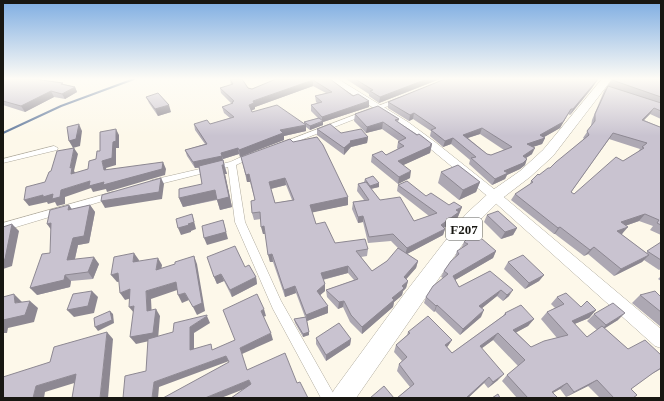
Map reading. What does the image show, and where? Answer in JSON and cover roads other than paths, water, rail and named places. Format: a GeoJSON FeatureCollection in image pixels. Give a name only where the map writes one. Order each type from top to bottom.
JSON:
{"type":"FeatureCollection","features":[{"type":"Feature","properties":{"kind":"main road","name":"F207"},"geometry":{"type":"LineString","coordinates":[[342,398],[412,298],[472,218],[495,196],[525,174],[548,153],[594,98]]}},
{"type":"Feature","properties":{"kind":"street"},"geometry":{"type":"LineString","coordinates":[[362,98],[405,124],[495,196],[661,340]]}},
{"type":"Feature","properties":{"kind":"street"},"geometry":{"type":"LineString","coordinates":[[274,147],[406,98]]}},
{"type":"Feature","properties":{"kind":"street"},"geometry":{"type":"LineString","coordinates":[[3,161],[54,148]]}},
{"type":"Feature","properties":{"kind":"street"},"geometry":{"type":"LineString","coordinates":[[145,185],[232,164],[260,152]]}},
{"type":"Feature","properties":{"kind":"street"},"geometry":{"type":"LineString","coordinates":[[232,164],[240,222],[276,305],[329,398]]}},
{"type":"Feature","properties":{"kind":"street"},"geometry":{"type":"LineString","coordinates":[[3,228],[123,192]]}},
{"type":"Feature","properties":{"kind":"waterway"},"geometry":{"type":"LineString","coordinates":[[3,133],[61,106],[83,98]]}}]}
